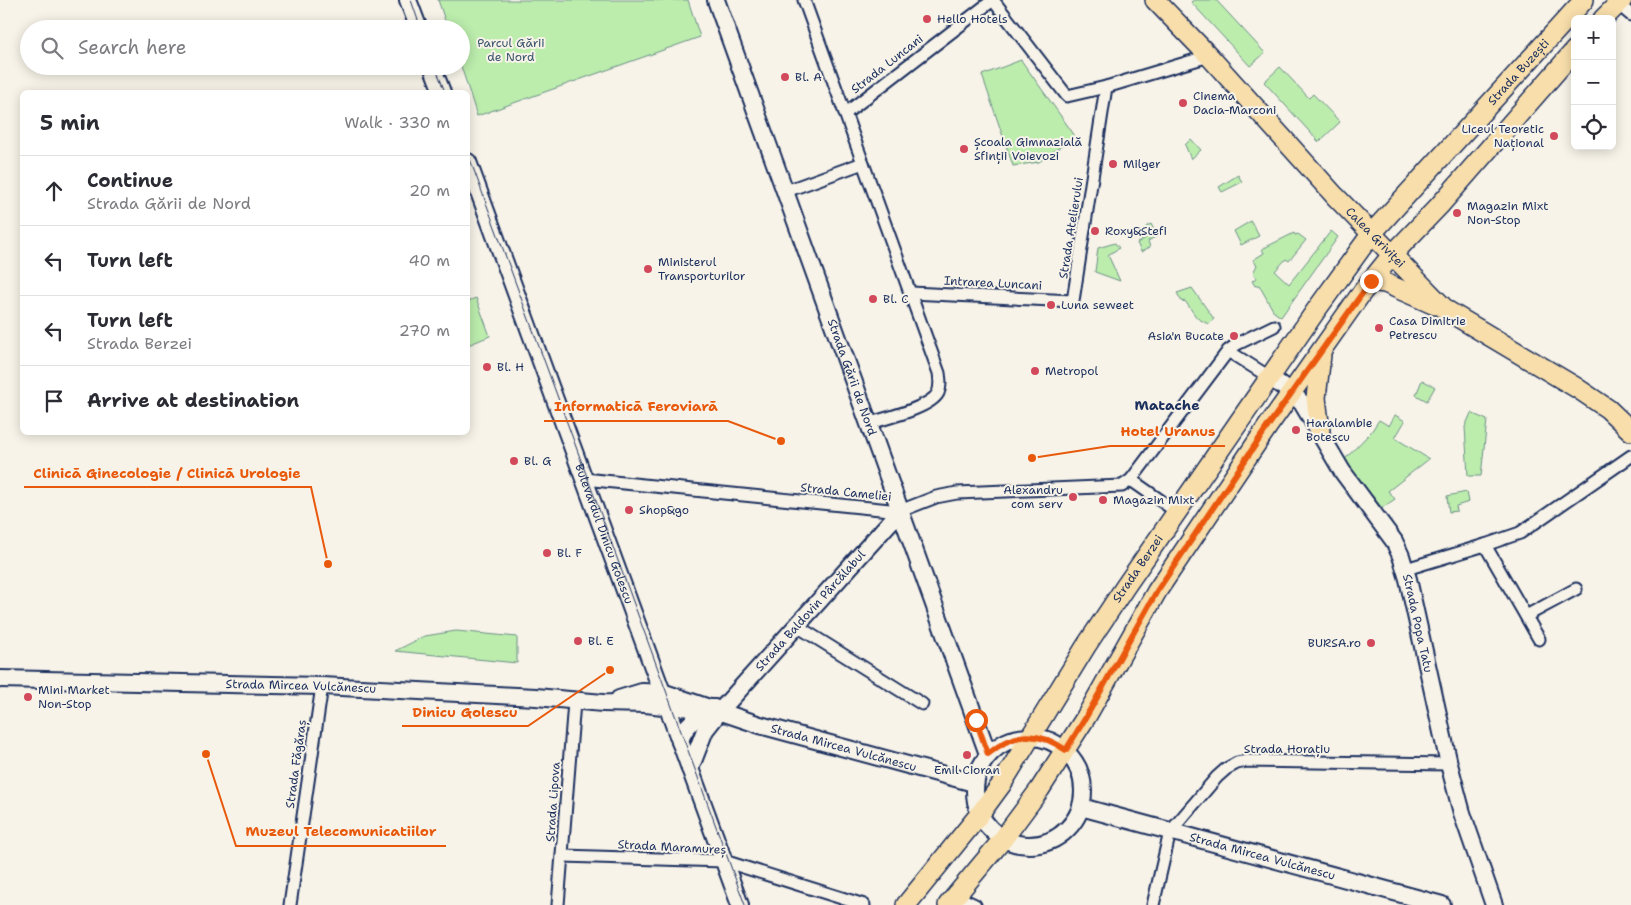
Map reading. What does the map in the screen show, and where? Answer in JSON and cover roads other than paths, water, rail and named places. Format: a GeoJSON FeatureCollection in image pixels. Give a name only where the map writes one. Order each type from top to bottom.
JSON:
{"type":"FeatureCollection","features":[{"type":"Feature","properties":{"kind":"main road"},"geometry":{"type":"LineString","coordinates":[[408,0],[415,20]]}},
{"type":"Feature","properties":{"kind":"main road","name":"Strada Gării de Nord"},"geometry":{"type":"LineString","coordinates":[[716,0],[988,754]]}},
{"type":"Feature","properties":{"kind":"main road","name":"Calea Griviței"},"geometry":{"type":"LineString","coordinates":[[1155,0],[1335,196],[1446,310],[1577,388],[1628,424]]}},
{"type":"Feature","properties":{"kind":"main road","name":"Strada Buzești"},"geometry":{"type":"LineString","coordinates":[[1372,234],[1584,0]]}},
{"type":"Feature","properties":{"kind":"main road"},"geometry":{"type":"LineString","coordinates":[[1609,15],[1623,6]]}},
{"type":"Feature","properties":{"kind":"main road"},"geometry":{"type":"LineString","coordinates":[[952,900],[1003,839],[1040,789],[1086,717],[1157,591],[1371,281],[1571,55]]}},
{"type":"Feature","properties":{"kind":"main road"},"geometry":{"type":"LineString","coordinates":[[435,75],[441,90]]}},
{"type":"Feature","properties":{"kind":"main road","name":"Bulevardul Dinicu Golescu"},"geometry":{"type":"LineString","coordinates":[[470,167],[740,905]]}},
{"type":"Feature","properties":{"kind":"main road","name":"Strada Berzei"},"geometry":{"type":"LineString","coordinates":[[906,905],[979,815],[1009,773],[1086,646],[1317,310],[1372,234]]}},
{"type":"Feature","properties":{"kind":"main road"},"geometry":{"type":"LineString","coordinates":[[1371,281],[1385,282],[1446,310]]}},
{"type":"Feature","properties":{"kind":"main road"},"geometry":{"type":"LineString","coordinates":[[1320,432],[1316,398],[1321,351]]}},
{"type":"Feature","properties":{"kind":"main road","name":"Strada Popa Tatu"},"geometry":{"type":"LineString","coordinates":[[1271,378],[1292,393],[1302,403],[1351,484],[1394,541],[1406,569],[1450,764],[1466,825],[1494,905]]}},
{"type":"Feature","properties":{"kind":"main road","name":"Strada Baldovin Pârcălabul"},"geometry":{"type":"LineString","coordinates":[[717,709],[797,626],[900,512]]}},
{"type":"Feature","properties":{"kind":"main road","name":"Strada Mircea Vulcănescu"},"geometry":{"type":"LineString","coordinates":[[0,679],[322,686],[536,697],[574,702],[603,703],[642,692],[664,699],[717,709],[766,726],[974,783]]}},
{"type":"Feature","properties":{"kind":"main road"},"geometry":{"type":"LineString","coordinates":[[680,742],[681,736],[690,723],[698,716],[717,709]]}},
{"type":"Feature","properties":{"kind":"main road"},"geometry":{"type":"LineString","coordinates":[[690,769],[705,730],[717,709]]}},
{"type":"Feature","properties":{"kind":"main road"},"geometry":{"type":"LineString","coordinates":[[1032,736],[1049,740],[1066,750],[1074,760],[1081,775],[1083,791],[1081,807],[1074,822],[1063,834],[1048,842],[1024,845],[1003,839],[988,828],[979,815],[974,799],[974,783],[979,767],[988,754],[1008,740],[1032,736]]}},
{"type":"Feature","properties":{"kind":"main road","name":"Strada Mircea Vulcănescu"},"geometry":{"type":"LineString","coordinates":[[1081,807],[1442,905]]}},
{"type":"Feature","properties":{"kind":"street"},"geometry":{"type":"LineString","coordinates":[[804,0],[939,373],[940,385],[938,393],[933,399],[922,405],[870,423]]}},
{"type":"Feature","properties":{"kind":"street","name":"Strada Luncani"},"geometry":{"type":"LineString","coordinates":[[846,113],[993,0],[1067,96],[1106,87]]}},
{"type":"Feature","properties":{"kind":"street"},"geometry":{"type":"LineString","coordinates":[[1106,87],[1208,56]]}},
{"type":"Feature","properties":{"kind":"street","name":"Strada Atelierului"},"geometry":{"type":"LineString","coordinates":[[1073,301],[1106,87]]}},
{"type":"Feature","properties":{"kind":"street"},"geometry":{"type":"LineString","coordinates":[[786,192],[863,164]]}},
{"type":"Feature","properties":{"kind":"street","name":"Intrarea Luncani"},"geometry":{"type":"LineString","coordinates":[[911,293],[1073,301]]}},
{"type":"Feature","properties":{"kind":"street"},"geometry":{"type":"LineString","coordinates":[[1177,512],[1131,480],[1228,352],[1237,344],[1274,326]]}},
{"type":"Feature","properties":{"kind":"street"},"geometry":{"type":"LineString","coordinates":[[1228,352],[1271,378]]}},
{"type":"Feature","properties":{"kind":"street"},"geometry":{"type":"LineString","coordinates":[[1406,569],[1485,545],[1526,529],[1631,456]]}},
{"type":"Feature","properties":{"kind":"street","name":"Strada Cameliei"},"geometry":{"type":"LineString","coordinates":[[584,479],[900,512],[926,500],[947,494],[1116,487],[1127,484],[1131,480]]}},
{"type":"Feature","properties":{"kind":"street"},"geometry":{"type":"LineString","coordinates":[[1485,545],[1539,639]]}},
{"type":"Feature","properties":{"kind":"street"},"geometry":{"type":"LineString","coordinates":[[1526,616],[1576,589]]}},
{"type":"Feature","properties":{"kind":"street"},"geometry":{"type":"LineString","coordinates":[[797,626],[922,704]]}},
{"type":"Feature","properties":{"kind":"street","name":"Strada Făgăraș"},"geometry":{"type":"LineString","coordinates":[[290,905],[322,686]]}},
{"type":"Feature","properties":{"kind":"street","name":"Strada Lipova"},"geometry":{"type":"LineString","coordinates":[[558,905],[574,702]]}},
{"type":"Feature","properties":{"kind":"street","name":"Strada Horațiu"},"geometry":{"type":"LineString","coordinates":[[1154,905],[1170,832],[1217,778],[1226,769],[1237,763],[1247,761],[1450,764]]}},
{"type":"Feature","properties":{"kind":"street","name":"Strada Maramureș"},"geometry":{"type":"LineString","coordinates":[[563,856],[724,861],[864,905]]}},
{"type":"Feature","properties":{"kind":"street"},"geometry":{"type":"LineString","coordinates":[[952,900],[975,905]]}},
{"type":"Feature","properties":{"kind":"tram line"},"geometry":{"type":"LineString","coordinates":[[411,0],[418,20]]}},
{"type":"Feature","properties":{"kind":"tram line"},"geometry":{"type":"LineString","coordinates":[[438,75],[444,90]]}},
{"type":"Feature","properties":{"kind":"tram line"},"geometry":{"type":"LineString","coordinates":[[470,159],[745,905]]}},
{"type":"Feature","properties":{"kind":"place","name":"Hello Hotels"},"geometry":{"type":"Point","coordinates":[927,19]}},
{"type":"Feature","properties":{"kind":"place","name":"Bl. A"},"geometry":{"type":"Point","coordinates":[785,77]}},
{"type":"Feature","properties":{"kind":"place","name":"Cinema Dacia-Marconi"},"geometry":{"type":"Point","coordinates":[1183,103]}},
{"type":"Feature","properties":{"kind":"place","name":"Liceul Teoretic Național"},"geometry":{"type":"Point","coordinates":[1554,136]}},
{"type":"Feature","properties":{"kind":"place","name":"Școala Gimnazială Sfinții Voievozi"},"geometry":{"type":"Point","coordinates":[964,149]}},
{"type":"Feature","properties":{"kind":"place","name":"Milger"},"geometry":{"type":"Point","coordinates":[1113,164]}},
{"type":"Feature","properties":{"kind":"place","name":"Magazin Mixt Non-Stop"},"geometry":{"type":"Point","coordinates":[1457,213]}},
{"type":"Feature","properties":{"kind":"place","name":"Roxy&Stefi"},"geometry":{"type":"Point","coordinates":[1095,231]}},
{"type":"Feature","properties":{"kind":"place","name":"Ministerul Transporturilor"},"geometry":{"type":"Point","coordinates":[648,269]}},
{"type":"Feature","properties":{"kind":"place","name":"Bl. C"},"geometry":{"type":"Point","coordinates":[873,299]}},
{"type":"Feature","properties":{"kind":"place","name":"Luna seweet"},"geometry":{"type":"Point","coordinates":[1051,305]}},
{"type":"Feature","properties":{"kind":"place","name":"Casa Dimitrie Petrescu"},"geometry":{"type":"Point","coordinates":[1379,328]}},
{"type":"Feature","properties":{"kind":"place","name":"Asia'n Bucate"},"geometry":{"type":"Point","coordinates":[1234,336]}},
{"type":"Feature","properties":{"kind":"place","name":"Bl. H"},"geometry":{"type":"Point","coordinates":[487,367]}},
{"type":"Feature","properties":{"kind":"place","name":"Metropol"},"geometry":{"type":"Point","coordinates":[1035,371]}},
{"type":"Feature","properties":{"kind":"place","name":"Haralambie Botescu"},"geometry":{"type":"Point","coordinates":[1296,430]}},
{"type":"Feature","properties":{"kind":"place","name":"Informatică Feroviară"},"geometry":{"type":"Point","coordinates":[781,441]}},
{"type":"Feature","properties":{"kind":"place","name":"Hotel Uranus"},"geometry":{"type":"Point","coordinates":[1032,458]}},
{"type":"Feature","properties":{"kind":"place","name":"Bl. G"},"geometry":{"type":"Point","coordinates":[514,461]}},
{"type":"Feature","properties":{"kind":"place","name":"Alexandru com serv"},"geometry":{"type":"Point","coordinates":[1073,497]}},
{"type":"Feature","properties":{"kind":"place","name":"Magazin Mixt"},"geometry":{"type":"Point","coordinates":[1103,500]}},
{"type":"Feature","properties":{"kind":"place","name":"Shop&go"},"geometry":{"type":"Point","coordinates":[629,510]}},
{"type":"Feature","properties":{"kind":"place","name":"Bl. F"},"geometry":{"type":"Point","coordinates":[547,553]}},
{"type":"Feature","properties":{"kind":"place","name":"Clinică Ginecologie / Clinică Urologie"},"geometry":{"type":"Point","coordinates":[328,564]}},
{"type":"Feature","properties":{"kind":"place","name":"Bl. E"},"geometry":{"type":"Point","coordinates":[578,641]}},
{"type":"Feature","properties":{"kind":"place","name":"BURSA.ro"},"geometry":{"type":"Point","coordinates":[1371,643]}},
{"type":"Feature","properties":{"kind":"place","name":"Dinicu Golescu"},"geometry":{"type":"Point","coordinates":[610,670]}},
{"type":"Feature","properties":{"kind":"place","name":"Mini Market Non-Stop"},"geometry":{"type":"Point","coordinates":[28,697]}},
{"type":"Feature","properties":{"kind":"place","name":"Muzeul Telecomunicatiilor"},"geometry":{"type":"Point","coordinates":[206,754]}},
{"type":"Feature","properties":{"kind":"place","name":"Emil Cioran"},"geometry":{"type":"Point","coordinates":[967,755]}},
{"type":"Feature","properties":{"kind":"district","name":"Matache"},"geometry":{"type":"Point","coordinates":[1167,405]}},
{"type":"Feature","properties":{"kind":"park label","name":"Parcul Gării de Nord"},"geometry":{"type":"Point","coordinates":[511,50]}}]}
